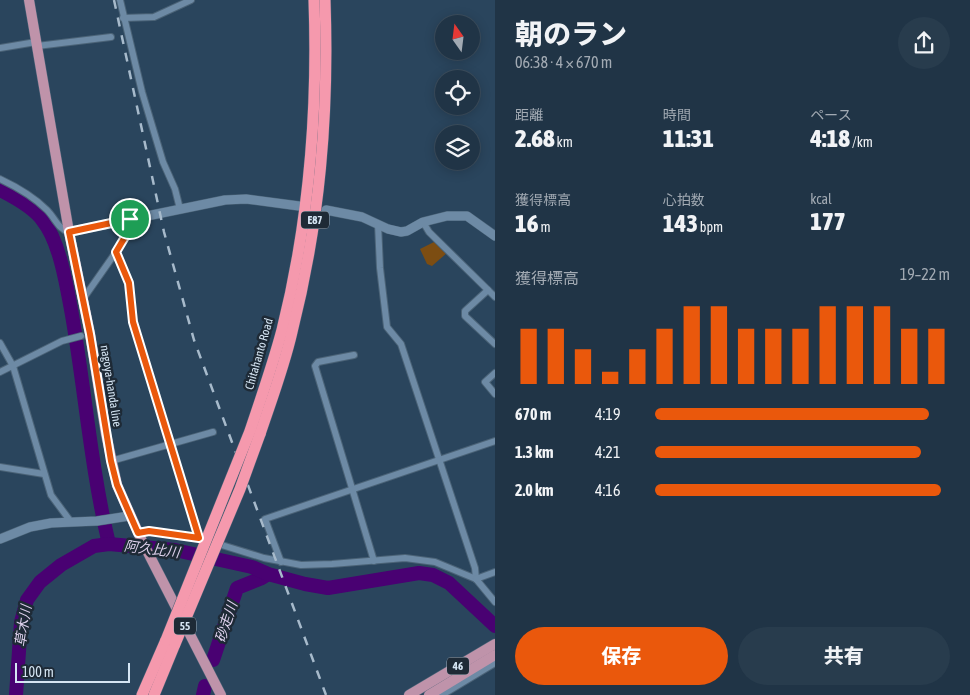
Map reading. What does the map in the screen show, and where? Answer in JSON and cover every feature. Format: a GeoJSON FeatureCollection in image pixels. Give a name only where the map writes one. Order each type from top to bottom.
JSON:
{"type":"FeatureCollection","features":[{"type":"Feature","properties":{"kind":"highway","name":"Chitahanto Road"},"geometry":{"type":"LineString","coordinates":[[255,433],[281,332],[302,232],[309,181],[315,97],[314,0]]}},
{"type":"Feature","properties":{"kind":"highway","name":"Chitahanto Road"},"geometry":{"type":"LineString","coordinates":[[154,695],[171,642],[255,433],[292,335],[313,233],[320,182],[327,88],[325,0]]}},
{"type":"Feature","properties":{"kind":"highway","name":"Chitahanto Road"},"geometry":{"type":"LineString","coordinates":[[142,695],[171,642]]}},
{"type":"Feature","properties":{"kind":"main road","name":"nagoya-handa line"},"geometry":{"type":"LineString","coordinates":[[29,0],[69,232],[83,299],[81,336],[117,485],[129,516],[221,695]]}},
{"type":"Feature","properties":{"kind":"main road","name":"46"},"geometry":{"type":"LineString","coordinates":[[409,695],[495,644]]}},
{"type":"Feature","properties":{"kind":"main road","name":"46"},"geometry":{"type":"LineString","coordinates":[[429,695],[495,655]]}},
{"type":"Feature","properties":{"kind":"street"},"geometry":{"type":"LineString","coordinates":[[120,0],[162,162],[175,189],[180,209]]}},
{"type":"Feature","properties":{"kind":"street"},"geometry":{"type":"LineString","coordinates":[[124,18],[154,17],[191,0]]}},
{"type":"Feature","properties":{"kind":"street"},"geometry":{"type":"LineString","coordinates":[[0,48],[111,37]]}},
{"type":"Feature","properties":{"kind":"street"},"geometry":{"type":"LineString","coordinates":[[0,179],[29,196],[47,210],[63,230],[69,232],[236,199],[299,206]]}},
{"type":"Feature","properties":{"kind":"street"},"geometry":{"type":"LineString","coordinates":[[326,210],[362,217],[388,229],[401,232],[407,231],[422,222],[447,216],[467,216],[494,234]]}},
{"type":"Feature","properties":{"kind":"street"},"geometry":{"type":"LineString","coordinates":[[83,299],[131,227],[130,219]]}},
{"type":"Feature","properties":{"kind":"street"},"geometry":{"type":"LineString","coordinates":[[422,222],[429,232],[495,297]]}},
{"type":"Feature","properties":{"kind":"street"},"geometry":{"type":"LineString","coordinates":[[378,224],[380,268],[387,328],[401,344],[475,568],[476,578]]}},
{"type":"Feature","properties":{"kind":"street"},"geometry":{"type":"LineString","coordinates":[[116,252],[129,283],[133,322],[199,538]]}},
{"type":"Feature","properties":{"kind":"street"},"geometry":{"type":"LineString","coordinates":[[488,290],[465,311],[465,316],[495,344]]}},
{"type":"Feature","properties":{"kind":"street"},"geometry":{"type":"LineString","coordinates":[[0,372],[62,341],[81,336]]}},
{"type":"Feature","properties":{"kind":"street"},"geometry":{"type":"LineString","coordinates":[[0,343],[13,366],[51,495],[71,522]]}},
{"type":"Feature","properties":{"kind":"street"},"geometry":{"type":"LineString","coordinates":[[354,355],[318,362],[315,366],[374,561]]}},
{"type":"Feature","properties":{"kind":"street"},"geometry":{"type":"LineString","coordinates":[[495,373],[485,382],[495,394]]}},
{"type":"Feature","properties":{"kind":"street"},"geometry":{"type":"LineString","coordinates":[[111,461],[213,432]]}},
{"type":"Feature","properties":{"kind":"street"},"geometry":{"type":"LineString","coordinates":[[281,562],[266,518],[495,441]]}},
{"type":"Feature","properties":{"kind":"street"},"geometry":{"type":"LineString","coordinates":[[0,467],[44,474]]}},
{"type":"Feature","properties":{"kind":"street"},"geometry":{"type":"LineString","coordinates":[[0,539],[30,527],[51,523],[97,521],[129,516]]}},
{"type":"Feature","properties":{"kind":"street"},"geometry":{"type":"LineString","coordinates":[[139,536],[149,531],[199,538],[264,558],[301,565],[405,558],[435,562],[476,578],[495,602]]}},
{"type":"Feature","properties":{"kind":"street"},"geometry":{"type":"LineString","coordinates":[[476,578],[495,572]]}},
{"type":"Feature","properties":{"kind":"street"},"geometry":{"type":"LineString","coordinates":[[442,695],[495,663]]}},
{"type":"Feature","properties":{"kind":"shaded area"},"geometry":{"type":"Polygon","coordinates":[[[436,241],[448,252],[432,266],[427,264],[420,249],[436,241]]]}},
{"type":"Feature","properties":{"kind":"waterway","name":"阿久比川"},"geometry":{"type":"LineString","coordinates":[[0,190],[23,203],[39,216],[49,230],[58,253],[77,343],[97,487],[109,544]]}},
{"type":"Feature","properties":{"kind":"waterway","name":"阿久比川"},"geometry":{"type":"LineString","coordinates":[[16,695],[21,622],[27,600],[40,582],[61,565],[94,546],[109,544],[175,550],[252,567],[268,574],[328,588],[419,573],[433,575],[449,583],[495,626]]}},
{"type":"Feature","properties":{"kind":"waterway","name":"砂走川"},"geometry":{"type":"LineString","coordinates":[[213,660],[237,588],[268,574]]}},
{"type":"Feature","properties":{"kind":"waterway","name":"砂走川"},"geometry":{"type":"LineString","coordinates":[[203,695],[205,686]]}},
{"type":"Feature","properties":{"kind":"railway"},"geometry":{"type":"LineString","coordinates":[[114,0],[164,232],[194,340],[326,695]]}},
{"type":"Feature","properties":{"kind":"route"},"geometry":{"type":"LineString","coordinates":[[130,219],[131,227],[116,252],[129,283],[133,322],[199,538],[149,531],[138,533],[117,485],[111,461],[90,334],[69,232],[130,219]]}},
{"type":"Feature","properties":{"kind":"water label","name":"草木川"},"geometry":{"type":"Point","coordinates":[23,626]}}]}
